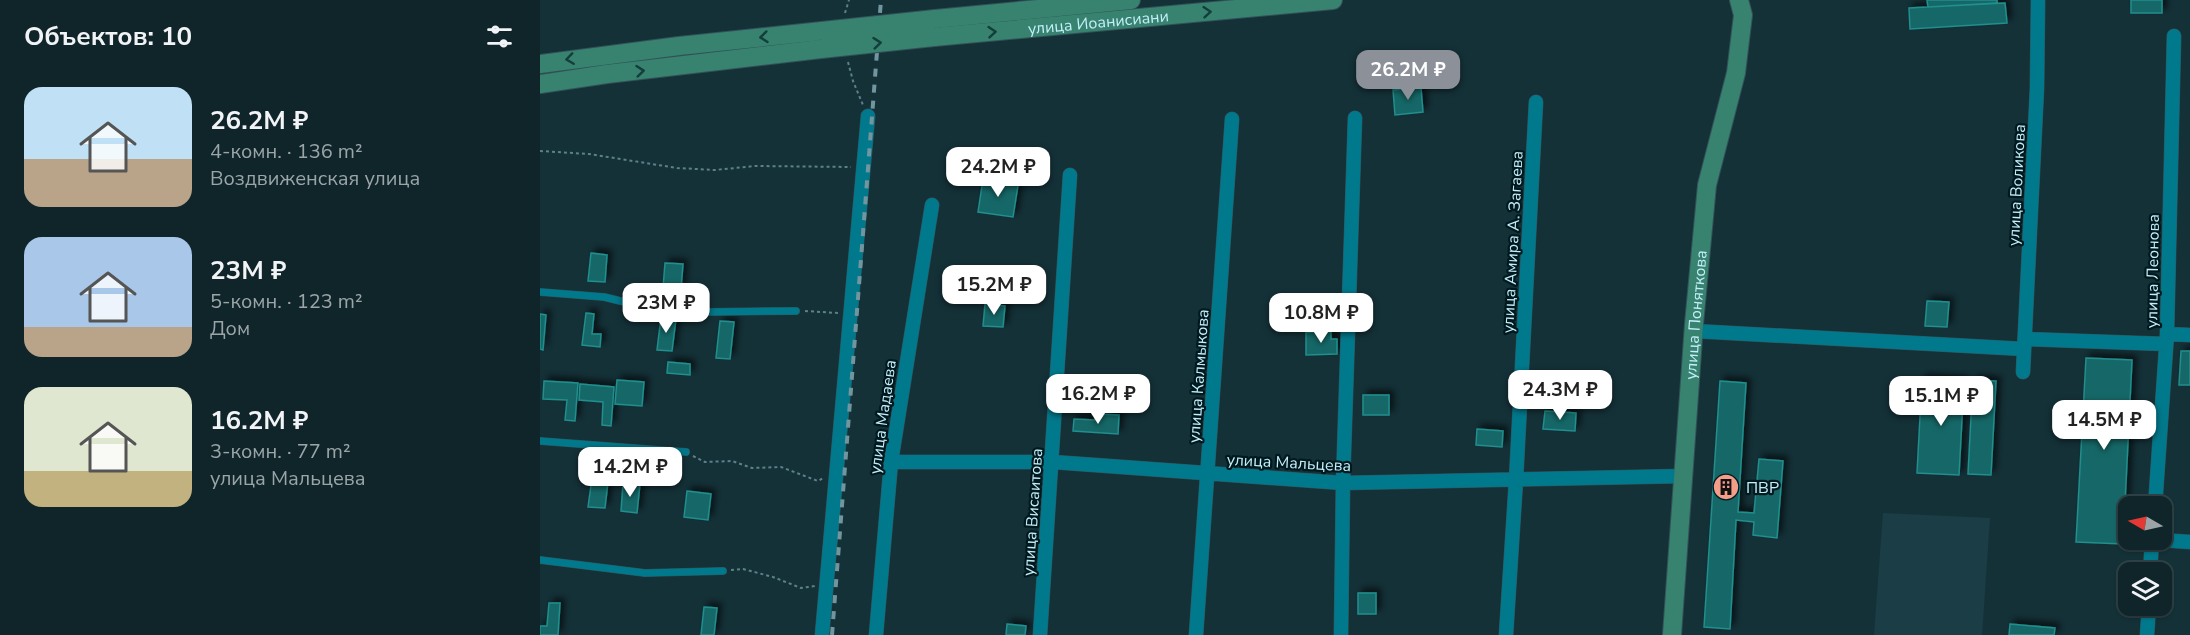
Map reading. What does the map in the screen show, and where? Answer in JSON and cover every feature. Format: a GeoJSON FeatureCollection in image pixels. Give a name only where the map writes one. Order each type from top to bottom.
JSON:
{"type":"FeatureCollection","features":[{"type":"Feature","properties":{"kind":"main road","name":"улица Иоанисиани"},"geometry":{"type":"LineString","coordinates":[[934,28],[1131,0]]}},
{"type":"Feature","properties":{"kind":"main road","name":"улица Иоанисиани"},"geometry":{"type":"LineString","coordinates":[[934,28],[1334,0]]}},
{"type":"Feature","properties":{"kind":"main road","name":"улица Поняткова"},"geometry":{"type":"LineString","coordinates":[[1672,635],[1707,185],[1736,74],[1743,15],[1739,0]]}},
{"type":"Feature","properties":{"kind":"main road"},"geometry":{"type":"LineString","coordinates":[[540,64],[647,50],[822,40],[934,28]]}},
{"type":"Feature","properties":{"kind":"main road"},"geometry":{"type":"LineString","coordinates":[[540,84],[822,40]]}},
{"type":"Feature","properties":{"kind":"street","name":"улица Воликова"},"geometry":{"type":"LineString","coordinates":[[2022,372],[2037,88],[2038,0]]}},
{"type":"Feature","properties":{"kind":"street","name":"улица Леонова"},"geometry":{"type":"LineString","coordinates":[[2156,496],[2167,339],[2174,36]]}},
{"type":"Feature","properties":{"kind":"street","name":"улица Амира А. Загаева"},"geometry":{"type":"LineString","coordinates":[[1506,635],[1536,102]]}},
{"type":"Feature","properties":{"kind":"street"},"geometry":{"type":"LineString","coordinates":[[822,635],[868,116]]}},
{"type":"Feature","properties":{"kind":"street"},"geometry":{"type":"LineString","coordinates":[[1341,635],[1343,483],[1355,118]]}},
{"type":"Feature","properties":{"kind":"street","name":"улица Калмыкова"},"geometry":{"type":"LineString","coordinates":[[1196,635],[1232,119]]}},
{"type":"Feature","properties":{"kind":"street","name":"улица Висаитова"},"geometry":{"type":"LineString","coordinates":[[1040,635],[1070,175]]}},
{"type":"Feature","properties":{"kind":"street","name":"улица Мадаева"},"geometry":{"type":"LineString","coordinates":[[876,635],[891,462],[933,205]]}},
{"type":"Feature","properties":{"kind":"street"},"geometry":{"type":"LineString","coordinates":[[1694,331],[2024,344],[2167,339],[2190,335]]}},
{"type":"Feature","properties":{"kind":"street","name":"улица Мальцева"},"geometry":{"type":"LineString","coordinates":[[891,462],[1053,462],[1343,483],[1685,476]]}},
{"type":"Feature","properties":{"kind":"street"},"geometry":{"type":"LineString","coordinates":[[2172,541],[2190,542]]}},
{"type":"Feature","properties":{"kind":"street"},"geometry":{"type":"LineString","coordinates":[[2147,635],[2148,616]]}},
{"type":"Feature","properties":{"kind":"lane"},"geometry":{"type":"LineString","coordinates":[[540,292],[604,297],[637,305],[690,306],[705,312],[796,311]]}},
{"type":"Feature","properties":{"kind":"lane"},"geometry":{"type":"LineString","coordinates":[[540,441],[686,452]]}},
{"type":"Feature","properties":{"kind":"lane"},"geometry":{"type":"LineString","coordinates":[[540,560],[645,573],[723,571]]}},
{"type":"Feature","properties":{"kind":"path"},"geometry":{"type":"LineString","coordinates":[[540,151],[589,154],[677,168],[715,170],[755,166],[863,167]]}},
{"type":"Feature","properties":{"kind":"path"},"geometry":{"type":"LineString","coordinates":[[796,311],[850,313]]}},
{"type":"Feature","properties":{"kind":"path"},"geometry":{"type":"LineString","coordinates":[[686,452],[705,462],[732,461],[752,468],[781,467],[818,481],[836,471]]}},
{"type":"Feature","properties":{"kind":"path"},"geometry":{"type":"LineString","coordinates":[[723,571],[743,569],[801,588],[826,583]]}},
{"type":"Feature","properties":{"kind":"shaded area"},"geometry":{"type":"Polygon","coordinates":[[[1883,513],[1990,518],[1982,635],[1874,635],[1883,513]]]}},
{"type":"Feature","properties":{"kind":"building"},"geometry":{"type":"Polygon","coordinates":[[[1927,0],[1997,0],[1997,3],[1928,7],[1927,0]]]}},
{"type":"Feature","properties":{"kind":"building"},"geometry":{"type":"Polygon","coordinates":[[[2131,0],[2162,0],[2162,13],[2131,13],[2131,0]]]}},
{"type":"Feature","properties":{"kind":"building"},"geometry":{"type":"Polygon","coordinates":[[[2005,3],[2007,23],[1910,29],[1909,8],[2005,3]]]}},
{"type":"Feature","properties":{"kind":"building"},"geometry":{"type":"Polygon","coordinates":[[[1421,88],[1423,112],[1395,115],[1393,90],[1421,88]]]}},
{"type":"Feature","properties":{"kind":"building"},"geometry":{"type":"Polygon","coordinates":[[[983,179],[1018,185],[1013,217],[978,212],[983,179]]]}},
{"type":"Feature","properties":{"kind":"building"},"geometry":{"type":"Polygon","coordinates":[[[591,253],[607,255],[605,282],[588,281],[591,253]]]}},
{"type":"Feature","properties":{"kind":"building"},"geometry":{"type":"Polygon","coordinates":[[[665,263],[683,264],[681,289],[663,288],[665,263]]]}},
{"type":"Feature","properties":{"kind":"building"},"geometry":{"type":"Polygon","coordinates":[[[1927,301],[1949,302],[1947,327],[1925,326],[1927,301]]]}},
{"type":"Feature","properties":{"kind":"building"},"geometry":{"type":"Polygon","coordinates":[[[985,304],[1005,306],[1003,327],[983,326],[985,304]]]}},
{"type":"Feature","properties":{"kind":"building"},"geometry":{"type":"Polygon","coordinates":[[[586,313],[594,314],[592,334],[601,334],[600,347],[582,345],[586,313]]]}},
{"type":"Feature","properties":{"kind":"building"},"geometry":{"type":"Polygon","coordinates":[[[540,314],[546,315],[543,350],[540,349],[540,314]]]}},
{"type":"Feature","properties":{"kind":"building"},"geometry":{"type":"Polygon","coordinates":[[[661,317],[676,319],[672,351],[657,350],[661,317]]]}},
{"type":"Feature","properties":{"kind":"building"},"geometry":{"type":"Polygon","coordinates":[[[720,321],[734,322],[730,359],[716,358],[720,321]]]}},
{"type":"Feature","properties":{"kind":"building"},"geometry":{"type":"Polygon","coordinates":[[[1306,332],[1331,332],[1331,339],[1337,339],[1337,354],[1306,355],[1306,332]]]}},
{"type":"Feature","properties":{"kind":"building"},"geometry":{"type":"Polygon","coordinates":[[[2181,351],[2190,351],[2190,385],[2179,385],[2181,351]]]}},
{"type":"Feature","properties":{"kind":"building"},"geometry":{"type":"Polygon","coordinates":[[[2086,358],[2132,360],[2125,496],[2118,496],[2118,544],[2076,542],[2086,358]]]}},
{"type":"Feature","properties":{"kind":"building"},"geometry":{"type":"Polygon","coordinates":[[[668,362],[690,364],[690,375],[667,373],[668,362]]]}},
{"type":"Feature","properties":{"kind":"building"},"geometry":{"type":"Polygon","coordinates":[[[1922,379],[1964,381],[1959,475],[1917,473],[1922,379]]]}},
{"type":"Feature","properties":{"kind":"building"},"geometry":{"type":"Polygon","coordinates":[[[617,380],[644,382],[642,406],[615,404],[617,380]]]}},
{"type":"Feature","properties":{"kind":"building"},"geometry":{"type":"Polygon","coordinates":[[[1973,380],[1996,381],[1991,475],[1968,474],[1973,380]]]}},
{"type":"Feature","properties":{"kind":"building"},"geometry":{"type":"Polygon","coordinates":[[[544,381],[578,383],[575,421],[565,420],[567,400],[543,399],[544,381]]]}},
{"type":"Feature","properties":{"kind":"building","name":"ПВР"},"geometry":{"type":"Polygon","coordinates":[[[1720,381],[1746,383],[1738,512],[1754,513],[1759,459],[1783,461],[1777,538],[1753,535],[1754,522],[1736,520],[1730,629],[1704,627],[1720,381]]]}},
{"type":"Feature","properties":{"kind":"building"},"geometry":{"type":"Polygon","coordinates":[[[580,384],[614,387],[611,426],[602,425],[603,402],[579,400],[580,384]]]}},
{"type":"Feature","properties":{"kind":"building"},"geometry":{"type":"Polygon","coordinates":[[[1363,395],[1389,395],[1389,415],[1363,415],[1363,395]]]}},
{"type":"Feature","properties":{"kind":"building"},"geometry":{"type":"Polygon","coordinates":[[[1545,411],[1576,413],[1575,431],[1543,429],[1545,411]]]}},
{"type":"Feature","properties":{"kind":"building"},"geometry":{"type":"Polygon","coordinates":[[[1096,414],[1119,415],[1118,434],[1073,431],[1074,419],[1095,420],[1096,414]]]}},
{"type":"Feature","properties":{"kind":"building"},"geometry":{"type":"Polygon","coordinates":[[[1477,429],[1503,431],[1502,447],[1476,445],[1477,429]]]}},
{"type":"Feature","properties":{"kind":"building"},"geometry":{"type":"Polygon","coordinates":[[[593,471],[609,473],[605,508],[588,507],[593,471]]]}},
{"type":"Feature","properties":{"kind":"building"},"geometry":{"type":"Polygon","coordinates":[[[623,483],[640,484],[637,513],[621,511],[623,483]]]}},
{"type":"Feature","properties":{"kind":"building"},"geometry":{"type":"Polygon","coordinates":[[[687,491],[711,494],[708,520],[684,517],[687,491]]]}},
{"type":"Feature","properties":{"kind":"building"},"geometry":{"type":"Polygon","coordinates":[[[1358,593],[1376,593],[1376,614],[1358,614],[1358,593]]]}},
{"type":"Feature","properties":{"kind":"building"},"geometry":{"type":"Polygon","coordinates":[[[549,603],[560,603],[558,635],[540,635],[540,626],[547,626],[549,603]]]}},
{"type":"Feature","properties":{"kind":"building"},"geometry":{"type":"Polygon","coordinates":[[[704,607],[717,608],[714,635],[701,635],[704,607]]]}},
{"type":"Feature","properties":{"kind":"building"},"geometry":{"type":"Polygon","coordinates":[[[1007,624],[1026,626],[1025,635],[1006,635],[1007,624]]]}},
{"type":"Feature","properties":{"kind":"building"},"geometry":{"type":"Polygon","coordinates":[[[2010,624],[2055,628],[2054,635],[2009,635],[2010,624]]]}},
{"type":"Feature","properties":{"kind":"railway"},"geometry":{"type":"LineString","coordinates":[[832,635],[881,0]]}},
{"type":"Feature","properties":{"kind":"place","name":"ПВР"},"geometry":{"type":"Point","coordinates":[1726,487]}}]}
